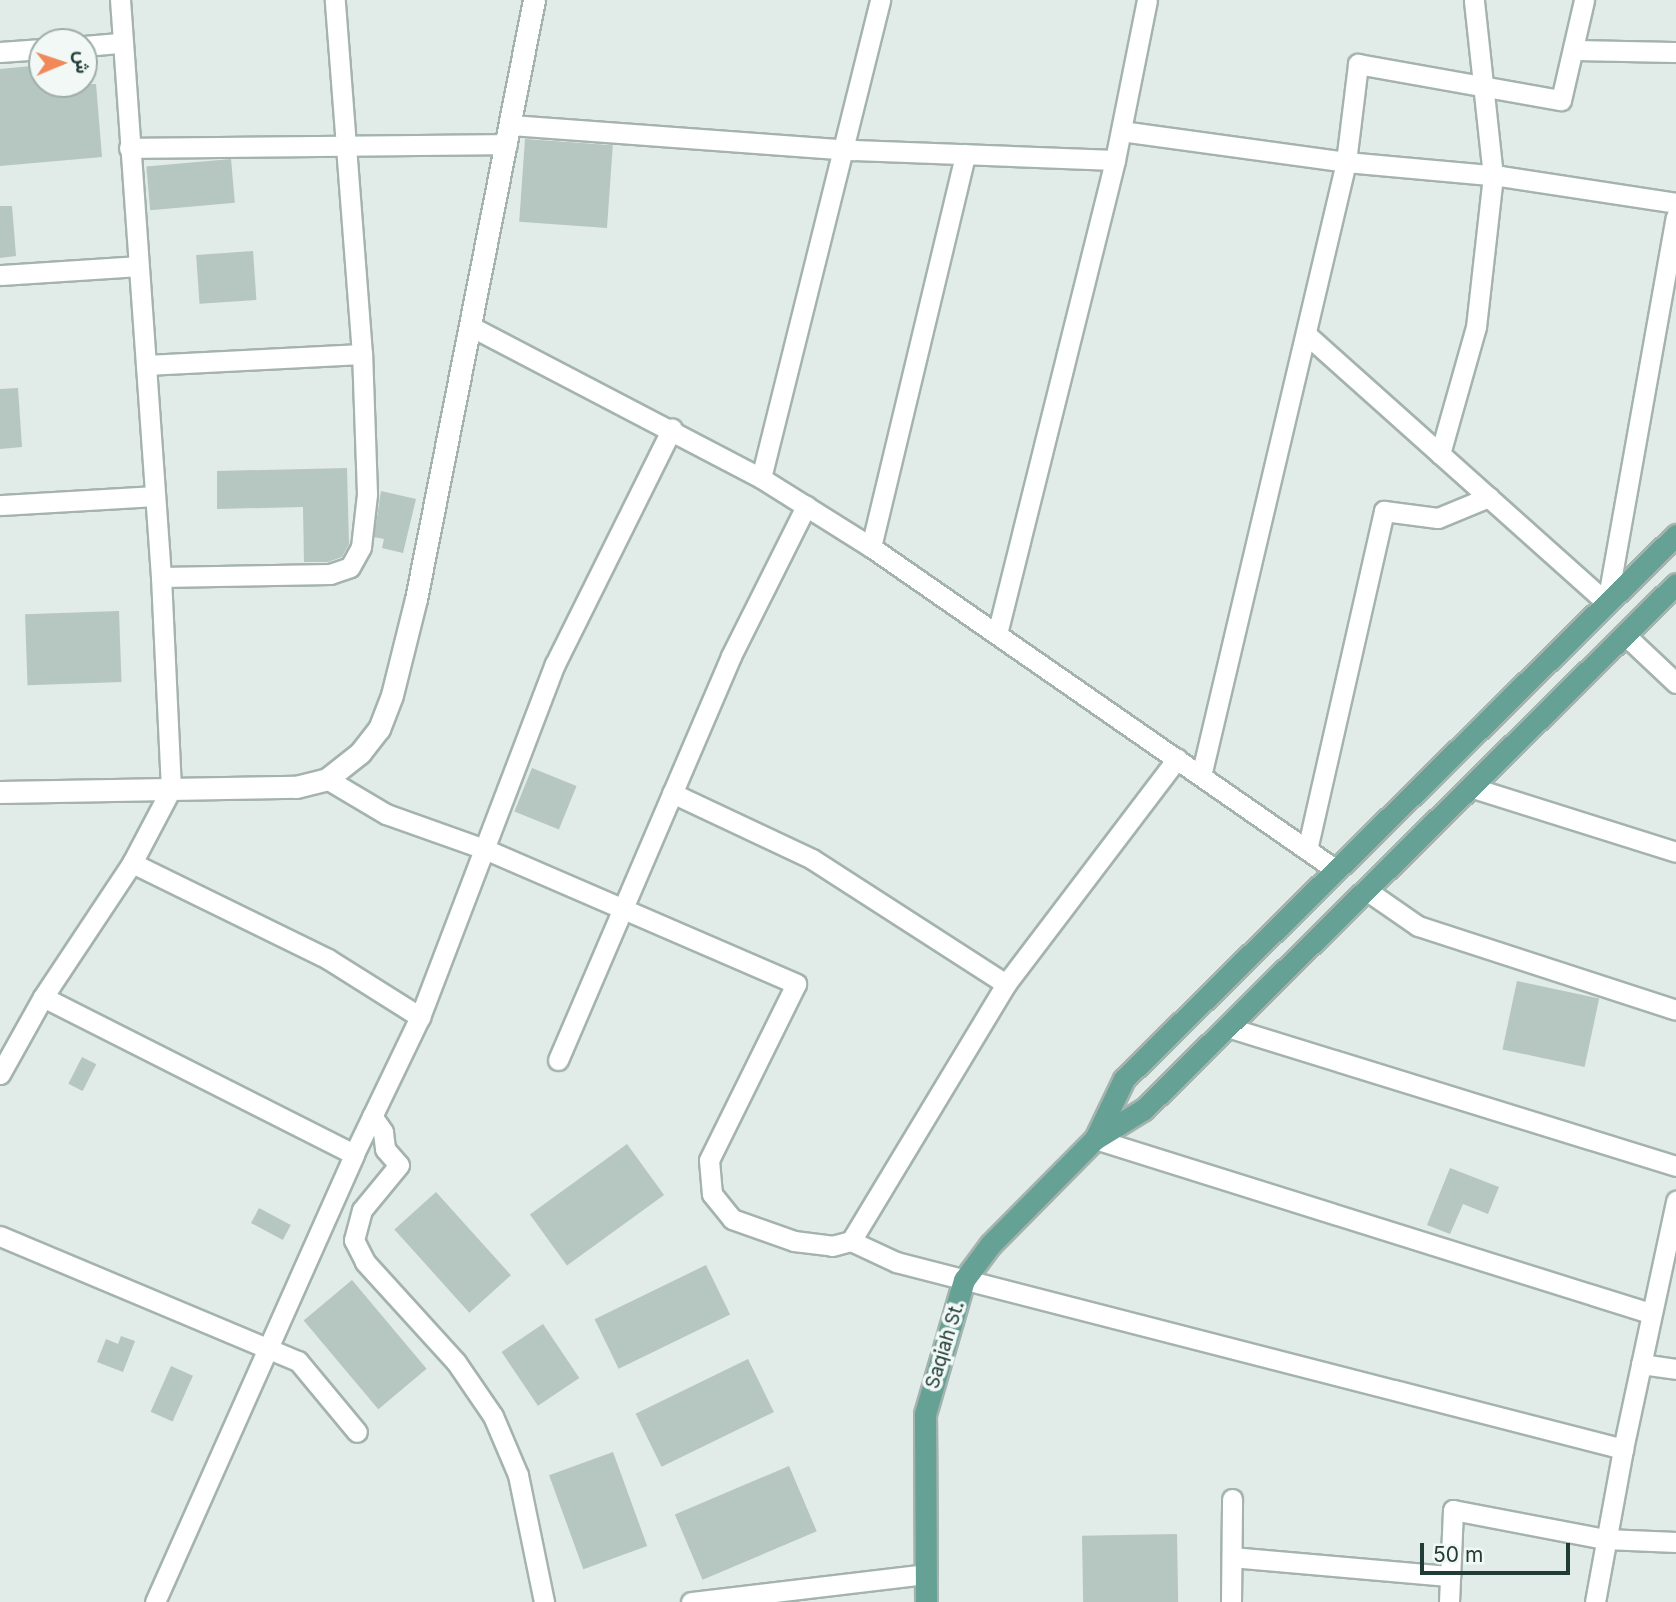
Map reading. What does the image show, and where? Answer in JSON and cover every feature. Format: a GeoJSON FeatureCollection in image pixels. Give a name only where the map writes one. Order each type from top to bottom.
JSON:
{"type":"FeatureCollection","features":[{"type":"Feature","properties":{"kind":"main road"},"geometry":{"type":"LineString","coordinates":[[1095,1139],[1124,1079],[1676,535]]}},
{"type":"Feature","properties":{"kind":"main road"},"geometry":{"type":"LineString","coordinates":[[1095,1139],[1144,1109],[1676,584]]}},
{"type":"Feature","properties":{"kind":"main road","name":"Saqiah St."},"geometry":{"type":"LineString","coordinates":[[926,1602],[925,1414],[964,1280],[990,1245],[1095,1139]]}},
{"type":"Feature","properties":{"kind":"street"},"geometry":{"type":"LineString","coordinates":[[0,1073],[43,997],[132,863],[171,789],[161,577],[128,148],[120,0]]}},
{"type":"Feature","properties":{"kind":"street"},"geometry":{"type":"LineString","coordinates":[[161,577],[330,574],[350,567],[361,547],[368,494],[362,354],[335,0]]}},
{"type":"Feature","properties":{"kind":"street"},"geometry":{"type":"LineString","coordinates":[[0,792],[296,787],[327,779],[360,753],[379,729],[392,695],[472,327],[534,0]]}},
{"type":"Feature","properties":{"kind":"street"},"geometry":{"type":"LineString","coordinates":[[761,478],[847,149],[880,0]]}},
{"type":"Feature","properties":{"kind":"street"},"geometry":{"type":"LineString","coordinates":[[997,634],[1115,160],[1147,0]]}},
{"type":"Feature","properties":{"kind":"street"},"geometry":{"type":"LineString","coordinates":[[1440,454],[1476,327],[1493,176],[1474,0]]}},
{"type":"Feature","properties":{"kind":"street"},"geometry":{"type":"LineString","coordinates":[[1201,776],[1346,162],[1358,64],[1561,100],[1584,0]]}},
{"type":"Feature","properties":{"kind":"street"},"geometry":{"type":"LineString","coordinates":[[98,45],[122,43]]}},
{"type":"Feature","properties":{"kind":"street"},"geometry":{"type":"LineString","coordinates":[[0,52],[28,50]]}},
{"type":"Feature","properties":{"kind":"street"},"geometry":{"type":"LineString","coordinates":[[1573,50],[1676,52]]}},
{"type":"Feature","properties":{"kind":"street"},"geometry":{"type":"LineString","coordinates":[[1121,131],[1346,162],[1493,176],[1676,203]]}},
{"type":"Feature","properties":{"kind":"street"},"geometry":{"type":"LineString","coordinates":[[128,148],[345,144],[509,135],[1115,160]]}},
{"type":"Feature","properties":{"kind":"street"},"geometry":{"type":"LineString","coordinates":[[871,547],[965,154]]}},
{"type":"Feature","properties":{"kind":"street"},"geometry":{"type":"LineString","coordinates":[[1607,603],[1676,217]]}},
{"type":"Feature","properties":{"kind":"street"},"geometry":{"type":"LineString","coordinates":[[0,275],[138,266]]}},
{"type":"Feature","properties":{"kind":"street"},"geometry":{"type":"LineString","coordinates":[[472,327],[672,428],[806,506],[871,547],[1336,870]]}},
{"type":"Feature","properties":{"kind":"street"},"geometry":{"type":"LineString","coordinates":[[1306,334],[1607,603]]}},
{"type":"Feature","properties":{"kind":"street"},"geometry":{"type":"LineString","coordinates":[[146,365],[362,354]]}},
{"type":"Feature","properties":{"kind":"street"},"geometry":{"type":"LineString","coordinates":[[155,1602],[354,1154],[420,1017],[487,850],[555,664],[672,428]]}},
{"type":"Feature","properties":{"kind":"street"},"geometry":{"type":"LineString","coordinates":[[0,505],[155,496]]}},
{"type":"Feature","properties":{"kind":"street"},"geometry":{"type":"LineString","coordinates":[[1307,850],[1384,511],[1438,518],[1489,497]]}},
{"type":"Feature","properties":{"kind":"street"},"geometry":{"type":"LineString","coordinates":[[558,1060],[731,656],[806,506]]}},
{"type":"Feature","properties":{"kind":"street"},"geometry":{"type":"LineString","coordinates":[[1625,635],[1676,683]]}},
{"type":"Feature","properties":{"kind":"street"},"geometry":{"type":"LineString","coordinates":[[851,1241],[1006,984],[1177,759]]}},
{"type":"Feature","properties":{"kind":"street"},"geometry":{"type":"LineString","coordinates":[[327,779],[386,814],[487,850],[796,984],[709,1160],[712,1194],[732,1219],[794,1241],[832,1246],[851,1241],[896,1262],[1623,1449]]}},
{"type":"Feature","properties":{"kind":"street"},"geometry":{"type":"LineString","coordinates":[[1470,788],[1676,852]]}},
{"type":"Feature","properties":{"kind":"street"},"geometry":{"type":"LineString","coordinates":[[672,793],[812,859],[1006,984]]}},
{"type":"Feature","properties":{"kind":"street"},"geometry":{"type":"LineString","coordinates":[[132,863],[328,959],[420,1017]]}},
{"type":"Feature","properties":{"kind":"street"},"geometry":{"type":"LineString","coordinates":[[1366,890],[1418,926],[1676,1010]]}},
{"type":"Feature","properties":{"kind":"street"},"geometry":{"type":"LineString","coordinates":[[43,997],[354,1154]]}},
{"type":"Feature","properties":{"kind":"street"},"geometry":{"type":"LineString","coordinates":[[1227,1027],[1676,1166]]}},
{"type":"Feature","properties":{"kind":"street"},"geometry":{"type":"LineString","coordinates":[[372,1116],[383,1132],[385,1149],[399,1164],[362,1210],[354,1240],[365,1262],[456,1362],[493,1416],[518,1475],[544,1602]]}},
{"type":"Feature","properties":{"kind":"street"},"geometry":{"type":"LineString","coordinates":[[1095,1139],[1650,1313]]}},
{"type":"Feature","properties":{"kind":"street"},"geometry":{"type":"LineString","coordinates":[[1595,1602],[1650,1313],[1676,1201]]}},
{"type":"Feature","properties":{"kind":"street"},"geometry":{"type":"LineString","coordinates":[[0,1236],[268,1345],[298,1361],[357,1432]]}},
{"type":"Feature","properties":{"kind":"street"},"geometry":{"type":"LineString","coordinates":[[1641,1364],[1676,1369]]}},
{"type":"Feature","properties":{"kind":"street"},"geometry":{"type":"LineString","coordinates":[[1231,1602],[1232,1499]]}},
{"type":"Feature","properties":{"kind":"street"},"geometry":{"type":"LineString","coordinates":[[1449,1602],[1453,1510],[1605,1539],[1676,1542]]}},
{"type":"Feature","properties":{"kind":"street"},"geometry":{"type":"LineString","coordinates":[[1231,1557],[1450,1576]]}},
{"type":"Feature","properties":{"kind":"street"},"geometry":{"type":"LineString","coordinates":[[691,1602],[926,1574]]}},
{"type":"Feature","properties":{"kind":"building"},"geometry":{"type":"Polygon","coordinates":[[[28,66],[28,98],[97,98],[102,157],[0,166],[0,69],[28,66]]]}},
{"type":"Feature","properties":{"kind":"building"},"geometry":{"type":"Polygon","coordinates":[[[525,139],[613,145],[607,228],[519,222],[525,139]]]}},
{"type":"Feature","properties":{"kind":"building"},"geometry":{"type":"Polygon","coordinates":[[[231,159],[235,203],[150,210],[146,166],[231,159]]]}},
{"type":"Feature","properties":{"kind":"building"},"geometry":{"type":"Polygon","coordinates":[[[0,206],[12,206],[16,256],[0,258],[0,206]]]}},
{"type":"Feature","properties":{"kind":"building"},"geometry":{"type":"Polygon","coordinates":[[[253,251],[256,300],[200,304],[196,255],[253,251]]]}},
{"type":"Feature","properties":{"kind":"building"},"geometry":{"type":"Polygon","coordinates":[[[18,388],[22,447],[0,449],[0,389],[18,388]]]}},
{"type":"Feature","properties":{"kind":"building"},"geometry":{"type":"Polygon","coordinates":[[[347,468],[349,544],[342,557],[328,562],[304,562],[303,507],[217,509],[217,471],[347,468]]]}},
{"type":"Feature","properties":{"kind":"building"},"geometry":{"type":"Polygon","coordinates":[[[381,491],[416,499],[403,553],[382,548],[384,539],[374,537],[381,491]]]}},
{"type":"Feature","properties":{"kind":"building"},"geometry":{"type":"Polygon","coordinates":[[[119,611],[121,682],[28,685],[25,614],[119,611]]]}},
{"type":"Feature","properties":{"kind":"building"},"geometry":{"type":"Polygon","coordinates":[[[532,768],[577,786],[559,830],[514,812],[532,768]]]}},
{"type":"Feature","properties":{"kind":"building"},"geometry":{"type":"Polygon","coordinates":[[[1517,981],[1599,998],[1585,1067],[1502,1049],[1517,981]]]}},
{"type":"Feature","properties":{"kind":"building"},"geometry":{"type":"Polygon","coordinates":[[[82,1057],[96,1064],[83,1091],[68,1084],[82,1057]]]}},
{"type":"Feature","properties":{"kind":"building"},"geometry":{"type":"Polygon","coordinates":[[[627,1144],[664,1195],[567,1266],[530,1215],[627,1144]]]}},
{"type":"Feature","properties":{"kind":"building"},"geometry":{"type":"Polygon","coordinates":[[[1450,1168],[1499,1187],[1488,1214],[1463,1204],[1450,1234],[1427,1225],[1450,1168]]]}},
{"type":"Feature","properties":{"kind":"building"},"geometry":{"type":"Polygon","coordinates":[[[436,1192],[511,1275],[469,1313],[394,1229],[436,1192]]]}},
{"type":"Feature","properties":{"kind":"building"},"geometry":{"type":"Polygon","coordinates":[[[259,1208],[291,1225],[283,1240],[251,1223],[259,1208]]]}},
{"type":"Feature","properties":{"kind":"building"},"geometry":{"type":"Polygon","coordinates":[[[706,1265],[730,1314],[619,1369],[595,1319],[706,1265]]]}},
{"type":"Feature","properties":{"kind":"building"},"geometry":{"type":"Polygon","coordinates":[[[352,1280],[427,1369],[378,1409],[304,1320],[352,1280]]]}},
{"type":"Feature","properties":{"kind":"building"},"geometry":{"type":"Polygon","coordinates":[[[543,1324],[579,1378],[538,1406],[502,1352],[543,1324]]]}},
{"type":"Feature","properties":{"kind":"building"},"geometry":{"type":"Polygon","coordinates":[[[121,1336],[135,1341],[123,1372],[97,1362],[106,1339],[118,1344],[121,1336]]]}},
{"type":"Feature","properties":{"kind":"building"},"geometry":{"type":"Polygon","coordinates":[[[748,1359],[774,1412],[662,1467],[636,1414],[748,1359]]]}},
{"type":"Feature","properties":{"kind":"building"},"geometry":{"type":"Polygon","coordinates":[[[171,1366],[193,1376],[173,1421],[151,1412],[171,1366]]]}},
{"type":"Feature","properties":{"kind":"building"},"geometry":{"type":"Polygon","coordinates":[[[613,1452],[647,1546],[583,1569],[549,1475],[613,1452]]]}},
{"type":"Feature","properties":{"kind":"building"},"geometry":{"type":"Polygon","coordinates":[[[789,1466],[817,1531],[703,1580],[675,1514],[789,1466]]]}},
{"type":"Feature","properties":{"kind":"building"},"geometry":{"type":"Polygon","coordinates":[[[1177,1534],[1178,1602],[1083,1602],[1082,1536],[1177,1534]]]}}]}
